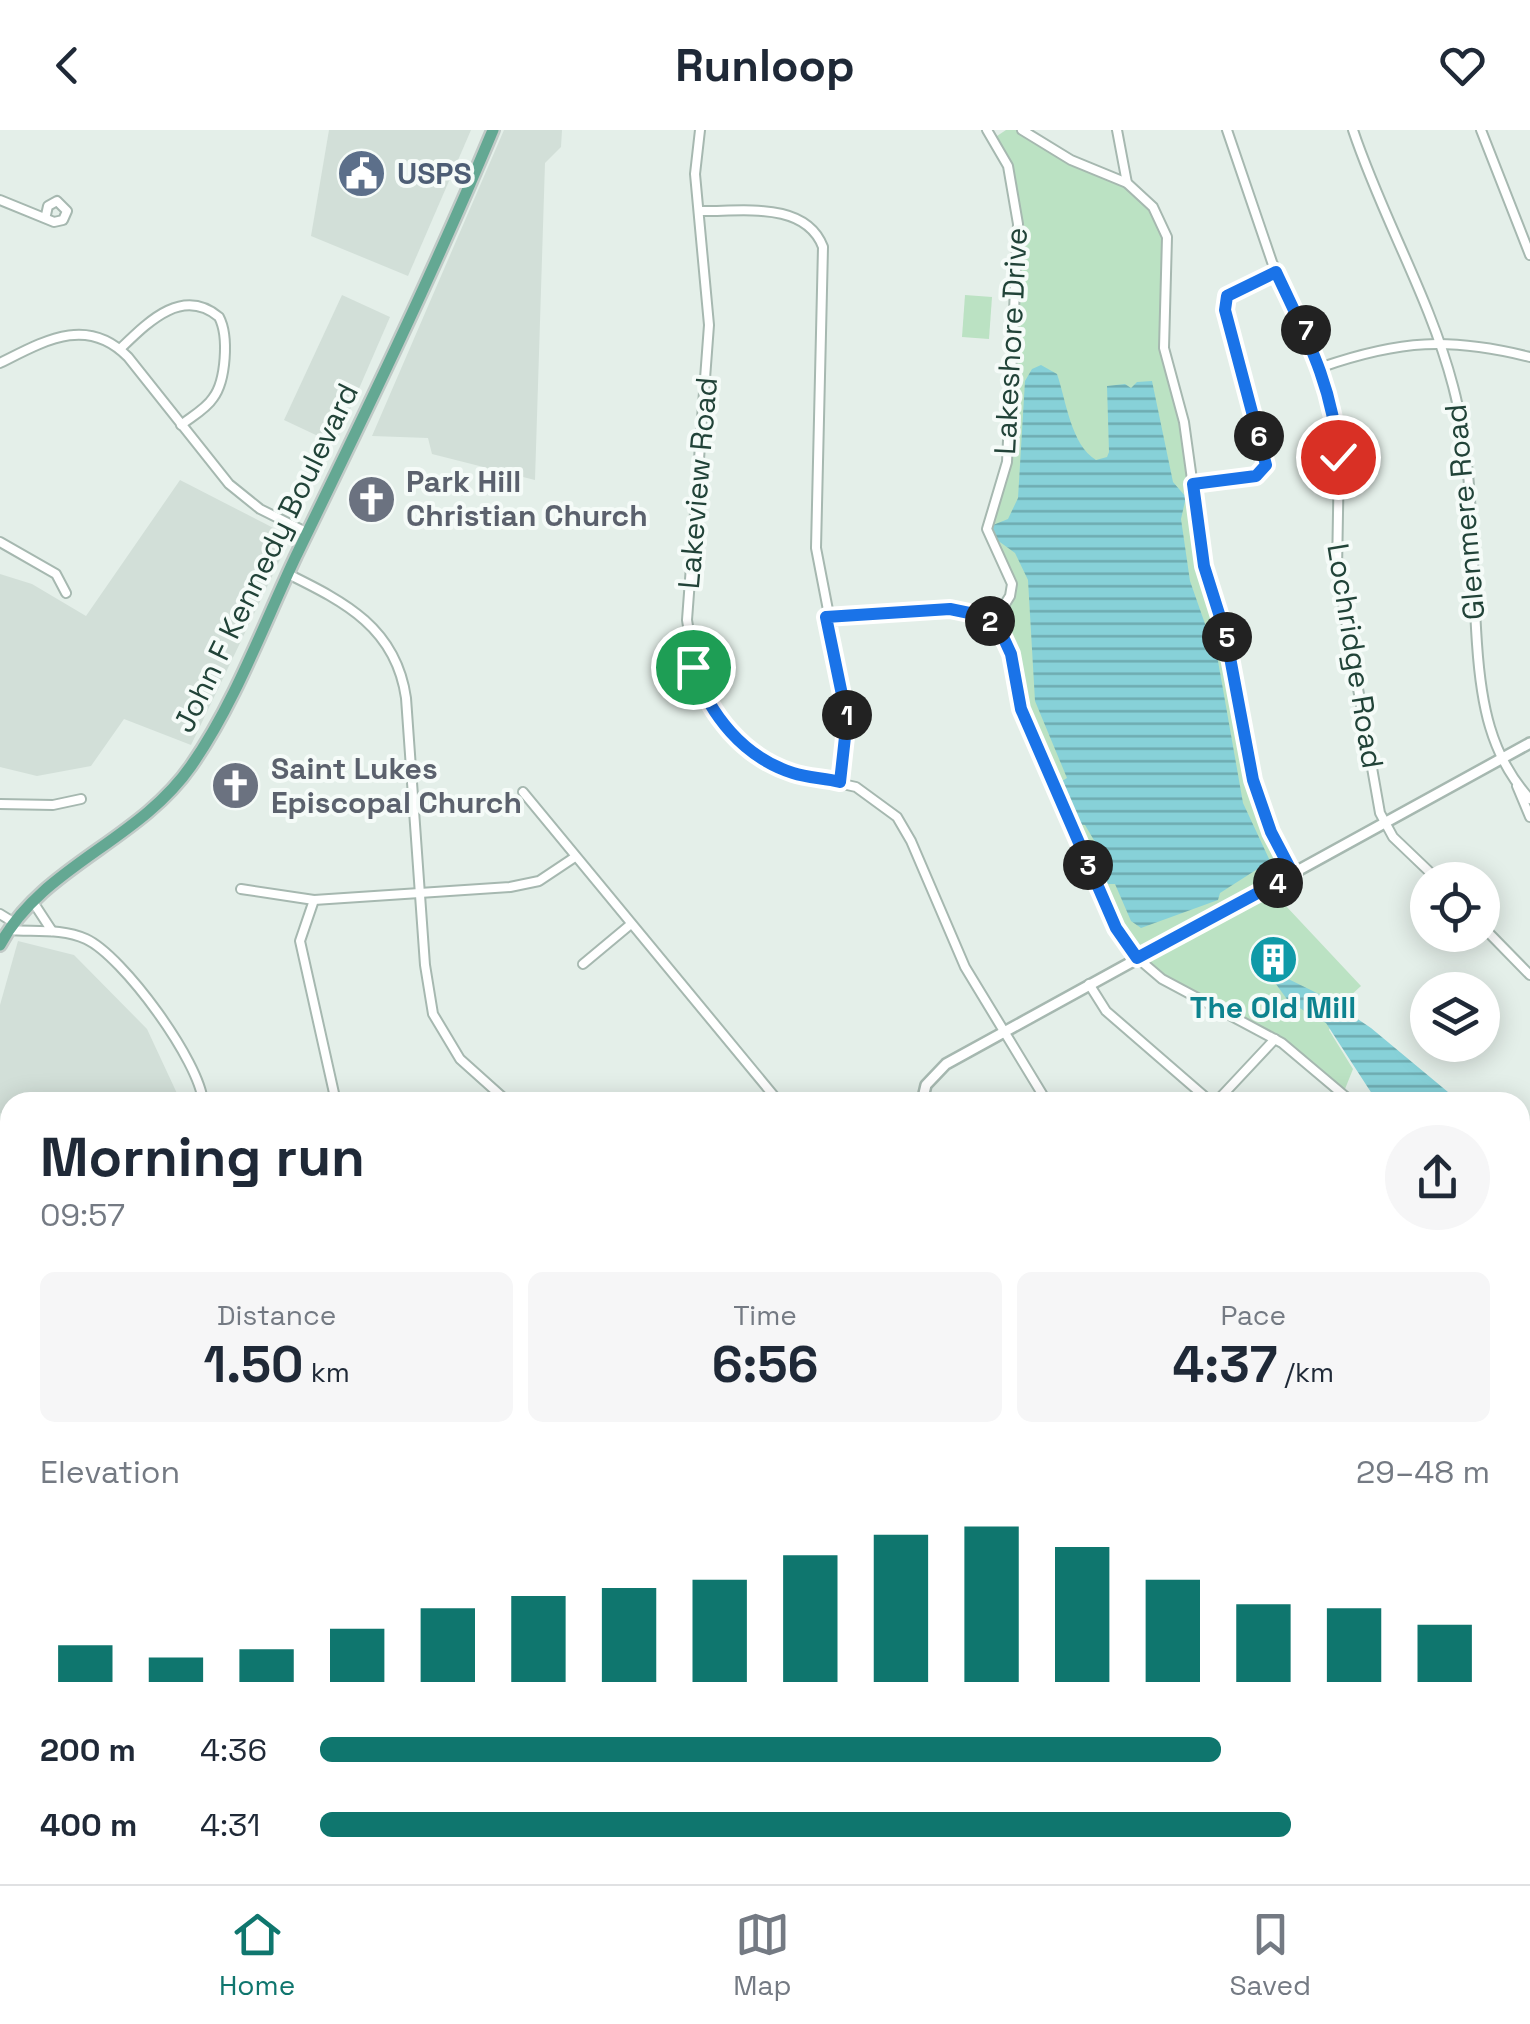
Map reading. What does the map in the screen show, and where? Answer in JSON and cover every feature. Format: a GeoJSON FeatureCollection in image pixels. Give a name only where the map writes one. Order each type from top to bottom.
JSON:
{"type":"FeatureCollection","features":[{"type":"Feature","properties":{"kind":"main road","name":"John F Kennedy Boulevard"},"geometry":{"type":"LineString","coordinates":[[0,945],[32,901],[134,827],[180,782],[206,744],[308,533],[493,130]]}},
{"type":"Feature","properties":{"kind":"street","name":"Lakeview Road"},"geometry":{"type":"LineString","coordinates":[[700,130],[695,174],[709,325],[687,620],[693,667],[710,706],[748,748],[793,773],[868,792],[897,817],[912,840],[965,967],[1040,1092]]}},
{"type":"Feature","properties":{"kind":"street","name":"Lakeshore Drive"},"geometry":{"type":"LineString","coordinates":[[993,623],[1010,596],[1012,584],[988,538],[988,519],[1007,462],[1018,224],[1014,185],[991,134],[1006,130]]}},
{"type":"Feature","properties":{"kind":"street"},"geometry":{"type":"LineString","coordinates":[[1022,130],[1071,160],[1127,183],[1153,207],[1167,238],[1164,348],[1184,422],[1204,566],[1230,650],[1253,780],[1271,832],[1293,874]]}},
{"type":"Feature","properties":{"kind":"street"},"geometry":{"type":"LineString","coordinates":[[1117,130],[1127,183]]}},
{"type":"Feature","properties":{"kind":"street","name":"Lochridge Road"},"geometry":{"type":"LineString","coordinates":[[1227,130],[1276,272],[1322,367],[1337,436],[1337,570],[1384,824]]}},
{"type":"Feature","properties":{"kind":"street","name":"Glenmere Road"},"geometry":{"type":"LineString","coordinates":[[1353,130],[1439,342],[1455,392],[1482,696],[1501,758],[1530,817]]}},
{"type":"Feature","properties":{"kind":"street"},"geometry":{"type":"LineString","coordinates":[[1481,130],[1530,255]]}},
{"type":"Feature","properties":{"kind":"street"},"geometry":{"type":"LineString","coordinates":[[0,200],[46,215]]}},
{"type":"Feature","properties":{"kind":"street"},"geometry":{"type":"LineString","coordinates":[[699,211],[794,216],[812,228],[823,247],[816,548],[847,719],[840,782]]}},
{"type":"Feature","properties":{"kind":"street"},"geometry":{"type":"LineString","coordinates":[[1193,484],[1256,476],[1264,471],[1266,460],[1224,304],[1235,291],[1276,272]]}},
{"type":"Feature","properties":{"kind":"street"},"geometry":{"type":"LineString","coordinates":[[120,349],[170,309],[195,305],[219,317],[224,337],[219,386],[209,403],[181,425]]}},
{"type":"Feature","properties":{"kind":"street"},"geometry":{"type":"LineString","coordinates":[[0,363],[67,333],[96,335],[120,349],[241,495],[308,533]]}},
{"type":"Feature","properties":{"kind":"street"},"geometry":{"type":"LineString","coordinates":[[1322,367],[1384,347],[1439,342],[1530,357]]}},
{"type":"Feature","properties":{"kind":"street"},"geometry":{"type":"LineString","coordinates":[[0,542],[56,574],[66,593]]}},
{"type":"Feature","properties":{"kind":"street"},"geometry":{"type":"LineString","coordinates":[[288,574],[364,617],[398,665],[406,698],[433,1014],[460,1059],[497,1092]]}},
{"type":"Feature","properties":{"kind":"street"},"geometry":{"type":"LineString","coordinates":[[826,617],[950,609],[993,623],[1008,642],[1021,709],[1116,928],[1137,958],[1162,978],[1275,1039],[1340,1092]]}},
{"type":"Feature","properties":{"kind":"street"},"geometry":{"type":"LineString","coordinates":[[924,1092],[937,1070],[1004,1031],[1530,742]]}},
{"type":"Feature","properties":{"kind":"street","name":"Glenmere Road"},"geometry":{"type":"LineString","coordinates":[[1517,786],[1530,799]]}},
{"type":"Feature","properties":{"kind":"street"},"geometry":{"type":"LineString","coordinates":[[523,792],[771,1092]]}},
{"type":"Feature","properties":{"kind":"street"},"geometry":{"type":"LineString","coordinates":[[0,804],[53,805],[81,799]]}},
{"type":"Feature","properties":{"kind":"street"},"geometry":{"type":"LineString","coordinates":[[1384,824],[1421,862]]}},
{"type":"Feature","properties":{"kind":"street"},"geometry":{"type":"LineString","coordinates":[[241,888],[314,900],[524,886],[551,876],[576,857]]}},
{"type":"Feature","properties":{"kind":"street"},"geometry":{"type":"LineString","coordinates":[[314,900],[300,941],[334,1092]]}},
{"type":"Feature","properties":{"kind":"street"},"geometry":{"type":"LineString","coordinates":[[32,901],[52,932]]}},
{"type":"Feature","properties":{"kind":"street"},"geometry":{"type":"LineString","coordinates":[[0,914],[11,926],[86,939],[111,957],[187,1056],[200,1092]]}},
{"type":"Feature","properties":{"kind":"street"},"geometry":{"type":"LineString","coordinates":[[583,964],[631,924]]}},
{"type":"Feature","properties":{"kind":"street"},"geometry":{"type":"LineString","coordinates":[[1500,944],[1530,974]]}},
{"type":"Feature","properties":{"kind":"street"},"geometry":{"type":"LineString","coordinates":[[1089,984],[1106,1011],[1201,1092]]}},
{"type":"Feature","properties":{"kind":"street"},"geometry":{"type":"LineString","coordinates":[[1223,1092],[1275,1039]]}},
{"type":"Feature","properties":{"kind":"shaded area"},"geometry":{"type":"Polygon","coordinates":[[[329,130],[471,130],[408,276],[311,236],[329,130]]]}},
{"type":"Feature","properties":{"kind":"shaded area"},"geometry":{"type":"Polygon","coordinates":[[[504,130],[562,130],[561,147],[545,163],[535,480],[432,454],[428,438],[372,436],[504,130]]]}},
{"type":"Feature","properties":{"kind":"shaded area"},"geometry":{"type":"Polygon","coordinates":[[[342,295],[390,317],[335,444],[284,420],[342,295]]]}},
{"type":"Feature","properties":{"kind":"shaded area"},"geometry":{"type":"Polygon","coordinates":[[[180,480],[291,537],[191,745],[124,719],[91,766],[37,776],[0,767],[0,574],[32,584],[86,616],[180,480]]]}},
{"type":"Feature","properties":{"kind":"shaded area"},"geometry":{"type":"Polygon","coordinates":[[[18,941],[74,955],[147,1029],[176,1092],[0,1092],[0,1005],[18,941]]]}},
{"type":"Feature","properties":{"kind":"green space"},"geometry":{"type":"Polygon","coordinates":[[[1006,130],[1022,130],[1054,151],[1127,183],[1159,216],[1169,277],[1164,348],[1179,401],[1200,541],[1226,636],[1249,766],[1271,832],[1293,874],[1269,888],[1361,986],[1339,1006],[1329,1030],[1353,1069],[1344,1092],[1298,1055],[1134,957],[1072,828],[993,623],[1010,596],[1011,579],[992,529],[1002,479],[1018,204],[994,138],[1006,130]]]}},
{"type":"Feature","properties":{"kind":"green space"},"geometry":{"type":"Polygon","coordinates":[[[965,295],[992,297],[989,339],[962,337],[965,295]]]}},
{"type":"Feature","properties":{"kind":"water"},"geometry":{"type":"Polygon","coordinates":[[[1041,365],[1057,374],[1075,433],[1096,460],[1107,457],[1109,452],[1107,386],[1125,384],[1131,388],[1137,382],[1152,381],[1173,482],[1186,497],[1181,519],[1190,581],[1218,661],[1243,803],[1270,861],[1220,893],[1218,900],[1141,928],[1131,921],[1115,884],[1102,884],[1089,852],[1098,847],[1085,825],[1075,824],[1059,783],[1067,778],[1035,701],[1028,580],[1015,553],[993,537],[993,525],[1008,519],[1018,498],[1025,381],[1032,369],[1041,365]]]}},
{"type":"Feature","properties":{"kind":"water"},"geometry":{"type":"Polygon","coordinates":[[[1274,972],[1325,997],[1371,1028],[1448,1092],[1371,1092],[1326,1023],[1289,1002],[1273,980],[1274,972]]]}},
{"type":"Feature","properties":{"kind":"place","name":"USPS"},"geometry":{"type":"Point","coordinates":[362,174]}},
{"type":"Feature","properties":{"kind":"place","name":"Park Hill Christian Church"},"geometry":{"type":"Point","coordinates":[371,499]}},
{"type":"Feature","properties":{"kind":"place","name":"Saint Lukes Episcopal Church"},"geometry":{"type":"Point","coordinates":[236,786]}},
{"type":"Feature","properties":{"kind":"place","name":"The Old Mill"},"geometry":{"type":"Point","coordinates":[1273,959]}},
{"type":"Feature","properties":{"kind":"route"},"geometry":{"type":"LineString","coordinates":[[693,667],[710,706],[736,739],[754,754],[793,773],[840,782],[846,703],[826,617],[950,609],[979,615],[993,623],[1008,642],[1021,709],[1116,928],[1137,958],[1293,874],[1259,802],[1233,664],[1204,566],[1197,522],[1193,484],[1256,476],[1266,465],[1225,310],[1227,296],[1276,272],[1320,359],[1335,418],[1338,457]]}}]}
